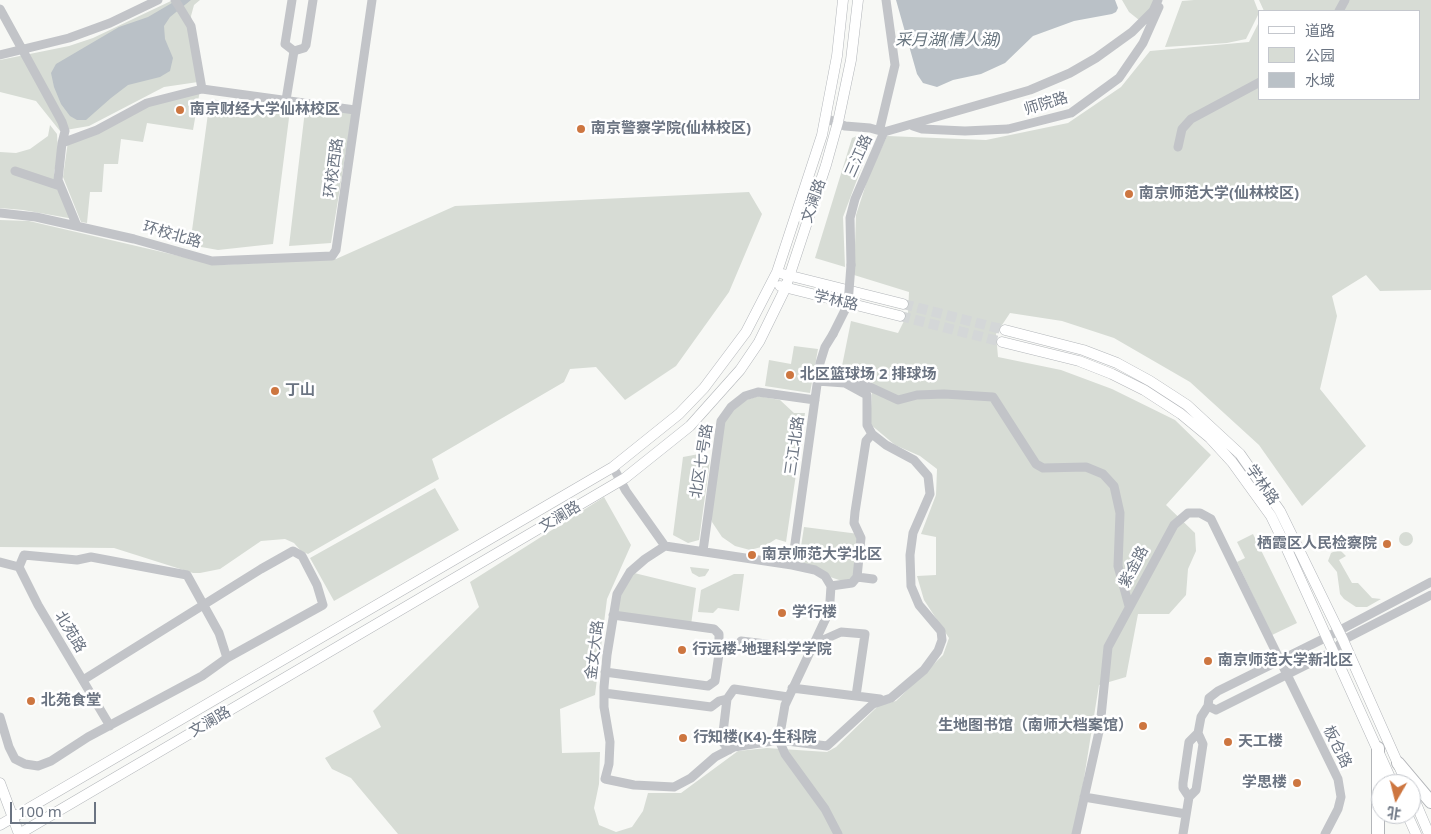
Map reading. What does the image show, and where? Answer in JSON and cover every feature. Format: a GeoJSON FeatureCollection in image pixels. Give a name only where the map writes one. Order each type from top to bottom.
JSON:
{"type":"FeatureCollection","features":[{"type":"Feature","properties":{"kind":"highway"},"geometry":{"type":"LineString","coordinates":[[1378,748],[1378,834]]}},
{"type":"Feature","properties":{"kind":"highway"},"geometry":{"type":"LineString","coordinates":[[1398,763],[1407,774]]}},
{"type":"Feature","properties":{"kind":"highway"},"geometry":{"type":"LineString","coordinates":[[1421,790],[1431,802]]}},
{"type":"Feature","properties":{"kind":"main road","name":"文澜路"},"geometry":{"type":"LineString","coordinates":[[0,825],[613,467],[679,414],[704,388],[746,332],[777,272],[822,135],[837,56],[842,0]]}},
{"type":"Feature","properties":{"kind":"main road","name":"文澜路"},"geometry":{"type":"LineString","coordinates":[[19,834],[622,480],[690,426],[716,398],[759,342],[785,288],[826,165],[838,122],[851,60],[858,0]]}},
{"type":"Feature","properties":{"kind":"main road","name":"学林路"},"geometry":{"type":"LineString","coordinates":[[777,272],[903,304]]}},
{"type":"Feature","properties":{"kind":"main road","name":"学林路"},"geometry":{"type":"LineString","coordinates":[[772,283],[785,288],[900,316]]}},
{"type":"Feature","properties":{"kind":"main road","name":"学林路"},"geometry":{"type":"LineString","coordinates":[[1004,330],[1083,350],[1116,363],[1150,380],[1187,405],[1240,454],[1280,511],[1343,640],[1403,774]]}},
{"type":"Feature","properties":{"kind":"main road","name":"学林路"},"geometry":{"type":"LineString","coordinates":[[1002,342],[1079,361],[1112,374],[1144,390],[1181,414],[1210,438],[1250,484],[1271,516],[1390,774]]}},
{"type":"Feature","properties":{"kind":"main road"},"geometry":{"type":"LineString","coordinates":[[0,784],[19,834]]}},
{"type":"Feature","properties":{"kind":"main road"},"geometry":{"type":"LineString","coordinates":[[1421,790],[1429,834]]}},
{"type":"Feature","properties":{"kind":"street"},"geometry":{"type":"LineString","coordinates":[[0,55],[69,38],[110,23],[158,0]]}},
{"type":"Feature","properties":{"kind":"street"},"geometry":{"type":"LineString","coordinates":[[176,0],[191,26],[202,89]]}},
{"type":"Feature","properties":{"kind":"street"},"geometry":{"type":"LineString","coordinates":[[292,0],[285,44],[294,51]]}},
{"type":"Feature","properties":{"kind":"street"},"geometry":{"type":"LineString","coordinates":[[294,51],[304,48],[306,45],[313,0]]}},
{"type":"Feature","properties":{"kind":"street","name":"环校西路"},"geometry":{"type":"LineString","coordinates":[[336,250],[372,0]]}},
{"type":"Feature","properties":{"kind":"street","name":"三江路"},"geometry":{"type":"LineString","coordinates":[[848,304],[851,265],[850,218],[852,208],[884,132],[880,128],[895,65],[886,0]]}},
{"type":"Feature","properties":{"kind":"street","name":"师院路"},"geometry":{"type":"LineString","coordinates":[[825,118],[845,126],[870,128],[884,132],[913,126],[1030,90],[1096,58],[1132,32],[1153,11],[1160,0]]}},
{"type":"Feature","properties":{"kind":"street","name":"师院路"},"geometry":{"type":"LineString","coordinates":[[913,126],[922,129],[965,131],[1008,129],[1071,113],[1119,78],[1143,43],[1160,0]]}},
{"type":"Feature","properties":{"kind":"street"},"geometry":{"type":"LineString","coordinates":[[0,9],[62,122],[65,131],[58,180],[77,226]]}},
{"type":"Feature","properties":{"kind":"street"},"geometry":{"type":"LineString","coordinates":[[286,100],[294,51]]}},
{"type":"Feature","properties":{"kind":"street"},"geometry":{"type":"LineString","coordinates":[[1178,147],[1182,129],[1191,119],[1258,83]]}},
{"type":"Feature","properties":{"kind":"street"},"geometry":{"type":"LineString","coordinates":[[62,143],[97,130],[147,103],[202,89],[356,110]]}},
{"type":"Feature","properties":{"kind":"street"},"geometry":{"type":"LineString","coordinates":[[15,171],[60,186]]}},
{"type":"Feature","properties":{"kind":"street","name":"环校北路"},"geometry":{"type":"LineString","coordinates":[[0,213],[36,217],[77,226],[134,239],[212,261],[332,256],[336,250]]}},
{"type":"Feature","properties":{"kind":"street","name":"三江北路"},"geometry":{"type":"LineString","coordinates":[[792,565],[817,381],[825,347],[848,304]]}},
{"type":"Feature","properties":{"kind":"street"},"geometry":{"type":"LineString","coordinates":[[817,381],[857,382],[898,400],[917,395],[944,394],[993,397],[1036,464],[1042,468],[1086,467],[1103,474],[1114,486],[1120,513],[1118,566],[1129,606]]}},
{"type":"Feature","properties":{"kind":"street"},"geometry":{"type":"LineString","coordinates":[[845,383],[866,395],[867,425],[872,434],[886,445],[914,460],[928,476],[930,494],[913,533],[910,555],[911,586],[919,605],[941,631],[942,640],[938,651],[924,670],[905,688],[886,700],[873,704],[827,746],[779,740],[756,742],[729,750],[722,741],[727,699],[734,688],[856,696],[886,700]]}},
{"type":"Feature","properties":{"kind":"street","name":"北区七号路"},"geometry":{"type":"LineString","coordinates":[[703,551],[721,421],[731,408],[745,396],[758,392],[815,400]]}},
{"type":"Feature","properties":{"kind":"street"},"geometry":{"type":"LineString","coordinates":[[831,586],[852,583],[858,577],[861,538],[854,523],[855,512],[866,441],[872,434]]}},
{"type":"Feature","properties":{"kind":"street"},"geometry":{"type":"LineString","coordinates":[[613,467],[622,480],[626,491],[665,546],[792,565],[815,570],[825,576],[831,586],[826,618],[790,693],[782,715],[779,740],[785,754],[825,809],[838,834]]}},
{"type":"Feature","properties":{"kind":"street","name":"紫金路"},"geometry":{"type":"LineString","coordinates":[[1076,834],[1100,727],[1108,647],[1174,525],[1188,513],[1200,513],[1211,519],[1286,675]]}},
{"type":"Feature","properties":{"kind":"street","name":"金女大路"},"geometry":{"type":"LineString","coordinates":[[665,546],[645,559],[623,581],[617,594],[605,672],[604,707],[610,742],[609,764],[605,779],[634,785],[674,788],[691,778],[715,757],[729,750]]}},
{"type":"Feature","properties":{"kind":"street"},"geometry":{"type":"LineString","coordinates":[[0,717],[9,747],[15,758],[25,764],[38,766],[51,761],[110,726],[202,676],[227,658],[323,605],[317,585],[302,556],[293,551],[83,680]]}},
{"type":"Feature","properties":{"kind":"street"},"geometry":{"type":"LineString","coordinates":[[0,562],[19,567],[24,555],[76,560],[91,557],[153,567],[187,575],[218,633],[227,658]]}},
{"type":"Feature","properties":{"kind":"street","name":"北苑路"},"geometry":{"type":"LineString","coordinates":[[19,567],[38,605],[110,726]]}},
{"type":"Feature","properties":{"kind":"street"},"geometry":{"type":"LineString","coordinates":[[858,577],[873,579]]}},
{"type":"Feature","properties":{"kind":"street"},"geometry":{"type":"LineString","coordinates":[[1189,797],[1183,788],[1183,783],[1189,742],[1198,733],[1201,717],[1208,706],[1209,698],[1218,691],[1327,637],[1431,582]]}},
{"type":"Feature","properties":{"kind":"street"},"geometry":{"type":"LineString","coordinates":[[1208,706],[1216,710],[1334,651],[1343,640],[1431,595]]}},
{"type":"Feature","properties":{"kind":"street"},"geometry":{"type":"LineString","coordinates":[[605,672],[708,686],[715,681],[719,654],[719,634],[714,630],[613,615]]}},
{"type":"Feature","properties":{"kind":"street"},"geometry":{"type":"LineString","coordinates":[[741,641],[799,648],[814,644],[841,632],[865,634],[856,696]]}},
{"type":"Feature","properties":{"kind":"street","name":"板仓路"},"geometry":{"type":"LineString","coordinates":[[1286,675],[1338,779],[1341,797],[1338,809],[1325,834]]}},
{"type":"Feature","properties":{"kind":"street"},"geometry":{"type":"LineString","coordinates":[[604,693],[711,707],[719,701],[727,699]]}},
{"type":"Feature","properties":{"kind":"street"},"geometry":{"type":"LineString","coordinates":[[1183,834],[1189,797],[1196,790],[1203,744],[1198,733]]}},
{"type":"Feature","properties":{"kind":"street"},"geometry":{"type":"LineString","coordinates":[[1084,797],[1186,814]]}},
{"type":"Feature","properties":{"kind":"green space"},"geometry":{"type":"Polygon","coordinates":[[[173,0],[200,0],[194,5],[191,16],[198,82],[164,87],[89,126],[60,131],[36,101],[0,92],[0,60],[69,46],[93,38],[173,0]]]}},
{"type":"Feature","properties":{"kind":"green space"},"geometry":{"type":"Polygon","coordinates":[[[1122,0],[1154,0],[1151,8],[1139,20],[1129,12],[1122,0]]]}},
{"type":"Feature","properties":{"kind":"green space"},"geometry":{"type":"Polygon","coordinates":[[[1254,0],[1258,15],[1246,39],[1227,43],[1165,47],[1182,1],[1254,0]]]}},
{"type":"Feature","properties":{"kind":"green space"},"geometry":{"type":"Polygon","coordinates":[[[1259,0],[1431,0],[1431,290],[1380,291],[1366,275],[1332,296],[1337,316],[1320,389],[1366,446],[1302,506],[1259,445],[1190,382],[1114,338],[1062,321],[1010,313],[996,334],[998,357],[1061,370],[1112,389],[1175,420],[1211,455],[1166,505],[1195,533],[1196,551],[1188,569],[1186,595],[1169,614],[1138,614],[1126,677],[1099,685],[1075,834],[398,834],[351,778],[332,769],[325,758],[381,727],[373,711],[479,607],[470,582],[604,497],[631,545],[607,599],[595,695],[560,709],[562,753],[600,752],[599,784],[594,808],[599,825],[616,832],[632,827],[643,811],[648,793],[681,793],[738,751],[767,748],[827,752],[836,747],[878,706],[896,701],[943,655],[949,638],[924,600],[917,576],[936,575],[936,537],[921,534],[936,495],[937,469],[920,456],[895,445],[870,424],[872,393],[840,376],[851,321],[898,333],[908,313],[909,292],[854,275],[856,215],[868,178],[887,136],[986,140],[1068,123],[1121,87],[1150,51],[1249,42],[1258,24],[1258,100],[1421,100],[1421,10],[1264,10],[1259,0]]]}},
{"type":"Feature","properties":{"kind":"green space"},"geometry":{"type":"Polygon","coordinates":[[[200,90],[193,130],[147,123],[143,142],[121,139],[118,164],[104,164],[102,192],[90,192],[87,223],[81,222],[63,177],[68,141],[143,105],[200,90]]]}},
{"type":"Feature","properties":{"kind":"green space"},"geometry":{"type":"Polygon","coordinates":[[[210,99],[290,110],[273,244],[218,250],[190,245],[210,99]]]}},
{"type":"Feature","properties":{"kind":"green space"},"geometry":{"type":"Polygon","coordinates":[[[306,102],[353,108],[331,243],[289,246],[306,102]]]}},
{"type":"Feature","properties":{"kind":"green space"},"geometry":{"type":"Polygon","coordinates":[[[50,125],[57,134],[58,154],[54,173],[74,219],[0,208],[0,152],[16,153],[30,149],[48,136],[50,125]]]}},
{"type":"Feature","properties":{"kind":"green space"},"geometry":{"type":"Polygon","coordinates":[[[862,134],[873,137],[843,217],[845,267],[815,258],[852,138],[862,134]]]}},
{"type":"Feature","properties":{"kind":"green space","name":"丁山"},"geometry":{"type":"Polygon","coordinates":[[[749,192],[762,214],[729,292],[676,366],[625,400],[596,367],[570,369],[564,382],[432,459],[439,479],[308,554],[301,551],[294,543],[285,539],[261,541],[220,569],[193,573],[114,548],[0,547],[0,220],[29,221],[218,265],[336,259],[455,206],[749,192]]]}},
{"type":"Feature","properties":{"kind":"green space","name":"北区篮球场 2 排球场"},"geometry":{"type":"Polygon","coordinates":[[[794,346],[818,349],[810,393],[765,386],[769,360],[791,364],[794,346]]]}},
{"type":"Feature","properties":{"kind":"green space"},"geometry":{"type":"Polygon","coordinates":[[[758,396],[780,400],[794,413],[805,413],[786,542],[776,539],[765,546],[750,550],[735,546],[722,537],[712,522],[710,513],[723,420],[738,403],[758,396]]]}},
{"type":"Feature","properties":{"kind":"green space"},"geometry":{"type":"Polygon","coordinates":[[[699,454],[710,460],[699,540],[688,543],[673,535],[683,457],[699,454]]]}},
{"type":"Feature","properties":{"kind":"green space"},"geometry":{"type":"Polygon","coordinates":[[[435,488],[459,530],[334,601],[310,558],[435,488]]]}},
{"type":"Feature","properties":{"kind":"green space"},"geometry":{"type":"Polygon","coordinates":[[[804,527],[859,534],[857,577],[842,581],[798,566],[804,527]]]}},
{"type":"Feature","properties":{"kind":"green space"},"geometry":{"type":"Polygon","coordinates":[[[1403,532],[1409,532],[1413,539],[1409,546],[1403,546],[1399,542],[1399,536],[1403,532]]]}},
{"type":"Feature","properties":{"kind":"green space"},"geometry":{"type":"Polygon","coordinates":[[[1253,534],[1297,623],[1272,635],[1237,562],[1245,558],[1237,542],[1253,534]]]}},
{"type":"Feature","properties":{"kind":"green space"},"geometry":{"type":"Polygon","coordinates":[[[1339,549],[1346,556],[1339,560],[1352,583],[1358,583],[1372,598],[1381,599],[1367,607],[1356,607],[1344,599],[1340,594],[1337,572],[1328,561],[1331,553],[1339,549]]]}},
{"type":"Feature","properties":{"kind":"green space"},"geometry":{"type":"Polygon","coordinates":[[[690,567],[709,570],[705,576],[699,577],[692,573],[690,567]]]}},
{"type":"Feature","properties":{"kind":"green space"},"geometry":{"type":"Polygon","coordinates":[[[630,572],[696,588],[691,625],[613,615],[630,572]]]}},
{"type":"Feature","properties":{"kind":"green space"},"geometry":{"type":"Polygon","coordinates":[[[734,574],[744,574],[739,611],[718,608],[713,613],[698,612],[701,590],[734,574]]]}},
{"type":"Feature","properties":{"kind":"water"},"geometry":{"type":"Polygon","coordinates":[[[177,0],[191,0],[170,17],[164,26],[165,39],[173,58],[170,71],[160,77],[128,85],[86,120],[77,120],[70,116],[61,104],[54,87],[51,73],[56,64],[119,27],[148,17],[177,0]]]}},
{"type":"Feature","properties":{"kind":"water","name":"采月湖(情人湖)"},"geometry":{"type":"Polygon","coordinates":[[[896,0],[1115,0],[1118,8],[1112,14],[1074,21],[1033,36],[1005,63],[981,74],[953,80],[937,87],[923,83],[917,74],[896,0]]]}},
{"type":"Feature","properties":{"kind":"tunnel"},"geometry":{"type":"LineString","coordinates":[[903,304],[1005,330]]}},
{"type":"Feature","properties":{"kind":"tunnel"},"geometry":{"type":"LineString","coordinates":[[900,316],[1002,342]]}},
{"type":"Feature","properties":{"kind":"place","name":"南京财经大学仙林校区"},"geometry":{"type":"Point","coordinates":[180,110]}},
{"type":"Feature","properties":{"kind":"place","name":"南京警察学院(仙林校区)"},"geometry":{"type":"Point","coordinates":[581,129]}},
{"type":"Feature","properties":{"kind":"place","name":"南京师范大学(仙林校区)"},"geometry":{"type":"Point","coordinates":[1129,194]}},
{"type":"Feature","properties":{"kind":"place","name":"北区篮球场 2 排球场"},"geometry":{"type":"Point","coordinates":[790,375]}},
{"type":"Feature","properties":{"kind":"place","name":"丁山"},"geometry":{"type":"Point","coordinates":[275,391]}},
{"type":"Feature","properties":{"kind":"place","name":"栖霞区人民检察院"},"geometry":{"type":"Point","coordinates":[1387,544]}},
{"type":"Feature","properties":{"kind":"place","name":"南京师范大学北区"},"geometry":{"type":"Point","coordinates":[752,555]}},
{"type":"Feature","properties":{"kind":"place","name":"学行楼"},"geometry":{"type":"Point","coordinates":[782,613]}},
{"type":"Feature","properties":{"kind":"place","name":"行远楼-地理科学学院"},"geometry":{"type":"Point","coordinates":[682,650]}},
{"type":"Feature","properties":{"kind":"place","name":"南京师范大学新北区"},"geometry":{"type":"Point","coordinates":[1208,661]}},
{"type":"Feature","properties":{"kind":"place","name":"北苑食堂"},"geometry":{"type":"Point","coordinates":[31,701]}},
{"type":"Feature","properties":{"kind":"place","name":"生地图书馆（南师大档案馆）"},"geometry":{"type":"Point","coordinates":[1143,726]}},
{"type":"Feature","properties":{"kind":"place","name":"行知楼(K4)-生科院"},"geometry":{"type":"Point","coordinates":[683,738]}},
{"type":"Feature","properties":{"kind":"place","name":"天工楼"},"geometry":{"type":"Point","coordinates":[1228,742]}},
{"type":"Feature","properties":{"kind":"place","name":"学思楼"},"geometry":{"type":"Point","coordinates":[1297,783]}}]}
